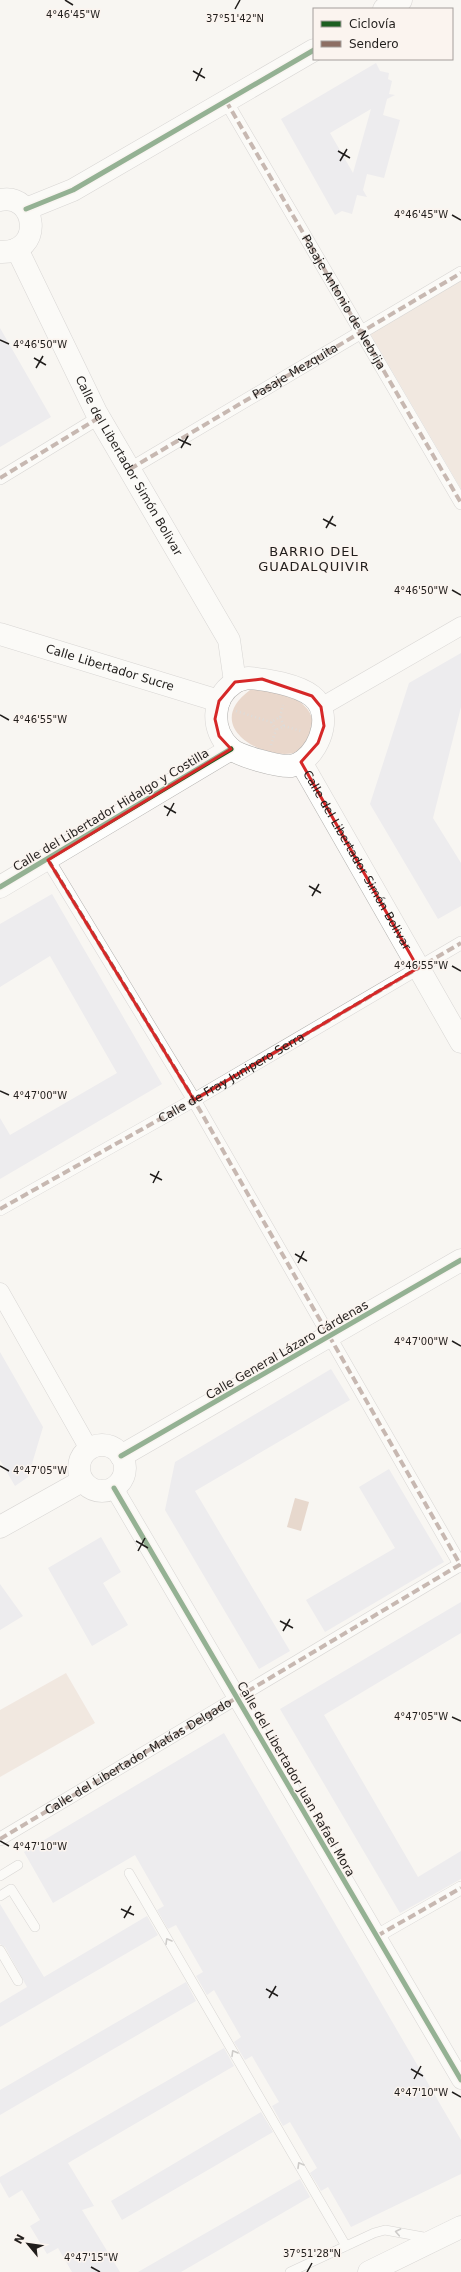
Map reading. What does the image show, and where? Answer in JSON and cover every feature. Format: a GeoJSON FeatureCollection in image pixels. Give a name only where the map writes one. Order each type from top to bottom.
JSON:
{"type":"FeatureCollection","features":[{"type":"Feature","properties":{"kind":"street"},"geometry":{"type":"LineString","coordinates":[[386,8],[401,0]]}},
{"type":"Feature","properties":{"kind":"street"},"geometry":{"type":"LineString","coordinates":[[26,209],[73,190],[313,51]]}},
{"type":"Feature","properties":{"kind":"street","name":"Pasaje Antonio de Nebrija"},"geometry":{"type":"LineString","coordinates":[[226,101],[360,333],[461,503]]}},
{"type":"Feature","properties":{"kind":"street"},"geometry":{"type":"LineString","coordinates":[[0,200],[12,200],[26,209],[32,224],[31,232],[23,245],[8,251]]}},
{"type":"Feature","properties":{"kind":"street","name":"Calle del Libertador Simón Bolivar"},"geometry":{"type":"LineString","coordinates":[[8,251],[100,418],[229,640],[235,682]]}},
{"type":"Feature","properties":{"kind":"street","name":"Pasaje Mezquita"},"geometry":{"type":"LineString","coordinates":[[130,469],[461,273]]}},
{"type":"Feature","properties":{"kind":"street"},"geometry":{"type":"LineString","coordinates":[[0,478],[100,418]]}},
{"type":"Feature","properties":{"kind":"street"},"geometry":{"type":"LineString","coordinates":[[321,707],[461,626]]}},
{"type":"Feature","properties":{"kind":"street","name":"Calle Libertador Sucre"},"geometry":{"type":"LineString","coordinates":[[0,634],[226,706]]}},
{"type":"Feature","properties":{"kind":"street"},"geometry":{"type":"LineString","coordinates":[[248,678],[262,679],[289,686],[312,696],[321,707],[324,726],[318,743],[301,762],[291,766],[280,766],[231,750],[219,736],[215,719],[226,706],[226,690],[235,682],[248,678]]}},
{"type":"Feature","properties":{"kind":"street","name":"Calle del Libertador Hidalgo y Costilla"},"geometry":{"type":"LineString","coordinates":[[0,887],[48,860],[231,750]]}},
{"type":"Feature","properties":{"kind":"street","name":"Calle del Libertador Simón Bolivar"},"geometry":{"type":"LineString","coordinates":[[301,762],[461,1042]]}},
{"type":"Feature","properties":{"kind":"street"},"geometry":{"type":"LineString","coordinates":[[48,860],[194,1100],[461,1564]]}},
{"type":"Feature","properties":{"kind":"street","name":"Calle de Fray Junipero Serra"},"geometry":{"type":"LineString","coordinates":[[0,1209],[194,1100],[461,943]]}},
{"type":"Feature","properties":{"kind":"street","name":"Calle General Lázaro Cárdenas"},"geometry":{"type":"LineString","coordinates":[[121,1456],[330,1337],[461,1260]]}},
{"type":"Feature","properties":{"kind":"street"},"geometry":{"type":"LineString","coordinates":[[0,1292],[89,1449]]}},
{"type":"Feature","properties":{"kind":"street"},"geometry":{"type":"LineString","coordinates":[[103,1445],[110,1446],[121,1456],[125,1469],[124,1476],[114,1488],[108,1491],[93,1490],[82,1481],[79,1467],[84,1453],[89,1449],[103,1445]]}},
{"type":"Feature","properties":{"kind":"street"},"geometry":{"type":"LineString","coordinates":[[0,1527],[82,1481]]}},
{"type":"Feature","properties":{"kind":"street","name":"Calle del Libertador Juan Rafael Mora"},"geometry":{"type":"LineString","coordinates":[[114,1488],[461,2080]]}},
{"type":"Feature","properties":{"kind":"street","name":"Calle del Libertador Matías Delgado"},"geometry":{"type":"LineString","coordinates":[[0,1839],[461,1564]]}},
{"type":"Feature","properties":{"kind":"street"},"geometry":{"type":"LineString","coordinates":[[377,1936],[461,1888]]}},
{"type":"Feature","properties":{"kind":"street"},"geometry":{"type":"LineString","coordinates":[[369,2272],[461,2227]]}},
{"type":"Feature","properties":{"kind":"lane"},"geometry":{"type":"LineString","coordinates":[[0,1876],[18,1865]]}},
{"type":"Feature","properties":{"kind":"lane"},"geometry":{"type":"LineString","coordinates":[[129,1873],[346,2246]]}},
{"type":"Feature","properties":{"kind":"lane"},"geometry":{"type":"LineString","coordinates":[[0,1896],[11,1889],[35,1927]]}},
{"type":"Feature","properties":{"kind":"lane"},"geometry":{"type":"LineString","coordinates":[[0,1950],[18,1981]]}},
{"type":"Feature","properties":{"kind":"lane"},"geometry":{"type":"LineString","coordinates":[[290,2272],[374,2233],[386,2230],[436,2240]]}},
{"type":"Feature","properties":{"kind":"path"},"geometry":{"type":"LineString","coordinates":[[284,704],[280,717],[284,726]]}},
{"type":"Feature","properties":{"kind":"path"},"geometry":{"type":"LineString","coordinates":[[226,706],[271,722],[276,730]]}},
{"type":"Feature","properties":{"kind":"path"},"geometry":{"type":"LineString","coordinates":[[271,722],[280,717]]}},
{"type":"Feature","properties":{"kind":"path"},"geometry":{"type":"LineString","coordinates":[[270,750],[276,730],[284,726],[305,732]]}},
{"type":"Feature","properties":{"kind":"highlighted area"},"geometry":{"type":"Polygon","coordinates":[[[262,679],[312,696],[321,707],[324,726],[318,743],[301,762],[418,968],[194,1100],[48,860],[231,749],[219,736],[215,719],[219,701],[235,682],[262,679]]]}},
{"type":"Feature","properties":{"kind":"shaded area"},"geometry":{"type":"Polygon","coordinates":[[[461,267],[461,489],[364,323],[461,267]]]}},
{"type":"Feature","properties":{"kind":"shaded area"},"geometry":{"type":"Polygon","coordinates":[[[250,690],[276,692],[288,696],[308,709],[312,719],[312,731],[306,745],[296,752],[282,754],[266,751],[250,744],[238,733],[232,721],[235,706],[250,690]]]}},
{"type":"Feature","properties":{"kind":"shaded area"},"geometry":{"type":"Polygon","coordinates":[[[295,1498],[309,1502],[301,1531],[287,1527],[295,1498]]]}},
{"type":"Feature","properties":{"kind":"shaded area"},"geometry":{"type":"Polygon","coordinates":[[[66,1673],[95,1723],[0,1777],[0,1710],[66,1673]]]}},
{"type":"Feature","properties":{"kind":"building"},"geometry":{"type":"Polygon","coordinates":[[[376,63],[380,71],[389,73],[388,79],[392,81],[389,94],[395,95],[387,99],[383,115],[400,120],[384,178],[367,174],[363,190],[367,197],[357,195],[352,214],[342,211],[335,215],[281,119],[376,63]],[[371,109],[330,133],[353,173],[371,109]]]}},
{"type":"Feature","properties":{"kind":"building"},"geometry":{"type":"Polygon","coordinates":[[[0,328],[51,417],[0,447],[0,328]]]}},
{"type":"Feature","properties":{"kind":"building"},"geometry":{"type":"Polygon","coordinates":[[[461,653],[461,707],[433,818],[461,863],[461,906],[438,919],[370,804],[409,683],[461,653]]]}},
{"type":"Feature","properties":{"kind":"building"},"geometry":{"type":"Polygon","coordinates":[[[52,894],[162,1084],[0,1179],[0,1118],[10,1135],[117,1073],[50,956],[0,987],[0,924],[52,894]]]}},
{"type":"Feature","properties":{"kind":"building"},"geometry":{"type":"Polygon","coordinates":[[[0,1352],[43,1427],[28,1477],[15,1486],[0,1460],[0,1352]]]}},
{"type":"Feature","properties":{"kind":"building"},"geometry":{"type":"Polygon","coordinates":[[[331,1369],[350,1400],[195,1491],[290,1651],[259,1669],[165,1510],[175,1462],[331,1369]]]}},
{"type":"Feature","properties":{"kind":"building"},"geometry":{"type":"Polygon","coordinates":[[[389,1469],[444,1562],[325,1632],[306,1600],[395,1548],[359,1487],[389,1469]]]}},
{"type":"Feature","properties":{"kind":"building"},"geometry":{"type":"Polygon","coordinates":[[[101,1537],[121,1572],[103,1583],[128,1625],[92,1646],[48,1568],[101,1537]]]}},
{"type":"Feature","properties":{"kind":"building"},"geometry":{"type":"Polygon","coordinates":[[[0,1584],[23,1616],[0,1630],[0,1584]]]}},
{"type":"Feature","properties":{"kind":"building"},"geometry":{"type":"Polygon","coordinates":[[[461,1602],[461,1633],[324,1715],[418,1877],[461,1851],[461,1879],[400,1913],[280,1709],[461,1602]]]}},
{"type":"Feature","properties":{"kind":"building"},"geometry":{"type":"Polygon","coordinates":[[[224,1733],[461,2140],[461,2174],[351,2227],[328,2187],[321,2191],[310,2173],[317,2168],[290,2122],[283,2126],[272,2106],[279,2102],[252,2056],[245,2060],[234,2042],[241,2037],[214,1990],[207,1995],[196,1976],[203,1972],[176,1925],[168,1929],[157,1910],[164,1906],[135,1855],[53,1903],[24,1852],[224,1733]]]}},
{"type":"Feature","properties":{"kind":"building"},"geometry":{"type":"Polygon","coordinates":[[[0,1904],[44,1977],[147,1916],[158,1935],[0,2027],[0,2003],[27,1987],[5,1947],[0,1944],[0,1904]]]}},
{"type":"Feature","properties":{"kind":"building"},"geometry":{"type":"Polygon","coordinates":[[[186,1982],[196,2001],[0,2115],[0,2090],[186,1982]]]}},
{"type":"Feature","properties":{"kind":"building"},"geometry":{"type":"Polygon","coordinates":[[[224,2048],[234,2066],[68,2163],[94,2206],[82,2210],[120,2272],[72,2272],[58,2248],[47,2254],[30,2226],[40,2220],[22,2190],[9,2198],[0,2182],[0,2177],[224,2048]]]}},
{"type":"Feature","properties":{"kind":"building"},"geometry":{"type":"Polygon","coordinates":[[[261,2112],[273,2132],[122,2220],[111,2201],[261,2112]]]}},
{"type":"Feature","properties":{"kind":"building"},"geometry":{"type":"Polygon","coordinates":[[[300,2179],[310,2197],[181,2272],[138,2272],[300,2179]]]}},
{"type":"Feature","properties":{"kind":"marked path"},"geometry":{"type":"LineString","coordinates":[[226,101],[461,503]]}},
{"type":"Feature","properties":{"kind":"marked path"},"geometry":{"type":"LineString","coordinates":[[130,469],[461,273]]}},
{"type":"Feature","properties":{"kind":"marked path"},"geometry":{"type":"LineString","coordinates":[[0,478],[100,417]]}},
{"type":"Feature","properties":{"kind":"marked path"},"geometry":{"type":"LineString","coordinates":[[48,860],[194,1100],[461,1566]]}},
{"type":"Feature","properties":{"kind":"marked path"},"geometry":{"type":"LineString","coordinates":[[0,1209],[194,1100],[461,943]]}},
{"type":"Feature","properties":{"kind":"marked path"},"geometry":{"type":"LineString","coordinates":[[0,1839],[461,1564]]}},
{"type":"Feature","properties":{"kind":"marked path"},"geometry":{"type":"LineString","coordinates":[[377,1936],[461,1888]]}},
{"type":"Feature","properties":{"kind":"cycle path"},"geometry":{"type":"LineString","coordinates":[[26,209],[73,190],[313,51]]}},
{"type":"Feature","properties":{"kind":"cycle path"},"geometry":{"type":"LineString","coordinates":[[0,887],[231,749]]}},
{"type":"Feature","properties":{"kind":"cycle path"},"geometry":{"type":"LineString","coordinates":[[121,1456],[461,1260]]}},
{"type":"Feature","properties":{"kind":"cycle path"},"geometry":{"type":"LineString","coordinates":[[114,1488],[461,2080]]}},
{"type":"Feature","properties":{"kind":"district","name":"BARRIO DEL GUADALQUIVIR"},"geometry":{"type":"Point","coordinates":[314,558]}}]}
